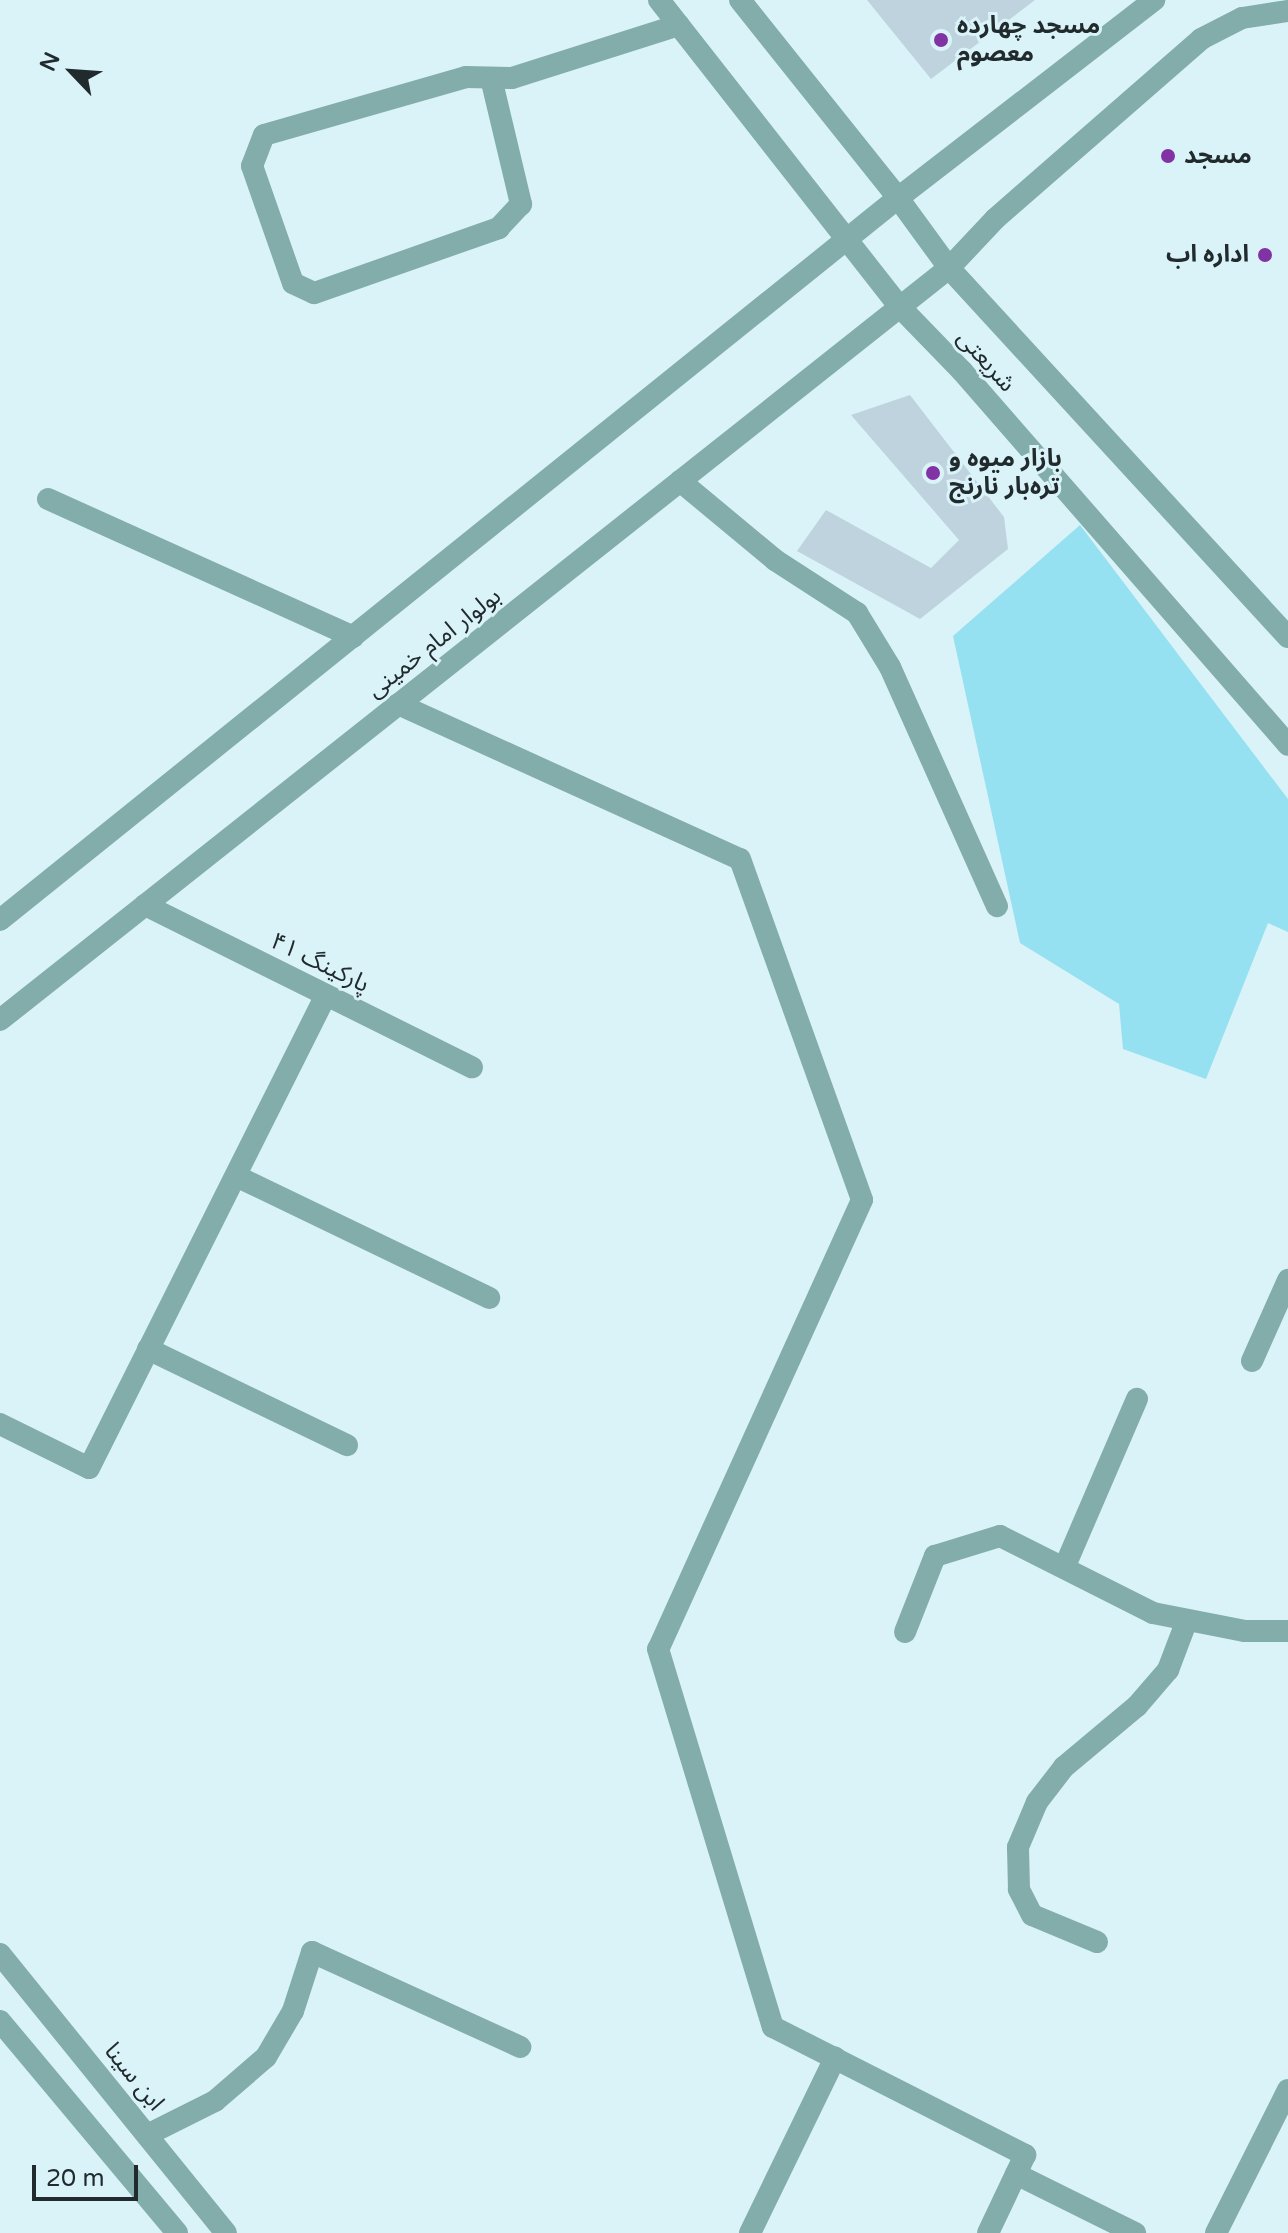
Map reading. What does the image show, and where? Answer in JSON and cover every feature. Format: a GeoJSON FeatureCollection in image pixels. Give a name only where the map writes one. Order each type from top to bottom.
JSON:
{"type":"FeatureCollection","features":[{"type":"Feature","properties":{"kind":"street","name":"شریعتی"},"geometry":{"type":"LineString","coordinates":[[659,0],[899,306],[973,383],[1284,735]]}},
{"type":"Feature","properties":{"kind":"street","name":"شریعتی"},"geometry":{"type":"LineString","coordinates":[[740,0],[898,198],[949,268],[1288,637]]}},
{"type":"Feature","properties":{"kind":"street"},"geometry":{"type":"LineString","coordinates":[[0,920],[898,198],[1154,0]]}},
{"type":"Feature","properties":{"kind":"street","name":"بولوار امام خمینی"},"geometry":{"type":"LineString","coordinates":[[0,1020],[949,268],[995,219],[1201,39],[1242,18],[1288,11]]}},
{"type":"Feature","properties":{"kind":"street"},"geometry":{"type":"LineString","coordinates":[[491,78],[521,204],[499,228],[314,293],[293,283],[252,166],[264,135],[466,77],[512,78],[679,25]]}},
{"type":"Feature","properties":{"kind":"street"},"geometry":{"type":"LineString","coordinates":[[680,481],[775,560],[857,613],[890,667],[997,906]]}},
{"type":"Feature","properties":{"kind":"street"},"geometry":{"type":"LineString","coordinates":[[48,499],[353,637]]}},
{"type":"Feature","properties":{"kind":"street"},"geometry":{"type":"LineString","coordinates":[[398,704],[740,859],[862,1200],[658,1649],[773,2027],[1025,2155],[988,2233]]}},
{"type":"Feature","properties":{"kind":"street","name":"پارکینگ ۴۱"},"geometry":{"type":"LineString","coordinates":[[145,905],[472,1067]]}},
{"type":"Feature","properties":{"kind":"street"},"geometry":{"type":"LineString","coordinates":[[0,1424],[89,1468],[326,995]]}},
{"type":"Feature","properties":{"kind":"street"},"geometry":{"type":"LineString","coordinates":[[236,1176],[489,1298]]}},
{"type":"Feature","properties":{"kind":"street"},"geometry":{"type":"LineString","coordinates":[[1252,1361],[1288,1280]]}},
{"type":"Feature","properties":{"kind":"street"},"geometry":{"type":"LineString","coordinates":[[148,1349],[347,1445]]}},
{"type":"Feature","properties":{"kind":"street"},"geometry":{"type":"LineString","coordinates":[[1065,1566],[1137,1399]]}},
{"type":"Feature","properties":{"kind":"street"},"geometry":{"type":"LineString","coordinates":[[905,1632],[935,1556],[1000,1536],[1065,1566],[1153,1613],[1245,1631],[1288,1631]]}},
{"type":"Feature","properties":{"kind":"street"},"geometry":{"type":"LineString","coordinates":[[1097,1942],[1032,1915],[1019,1889],[1018,1847],[1037,1802],[1064,1767],[1137,1706],[1168,1670],[1187,1620]]}},
{"type":"Feature","properties":{"kind":"street"},"geometry":{"type":"LineString","coordinates":[[147,2135],[215,2101],[266,2057],[293,2011],[312,1952],[520,2047]]}},
{"type":"Feature","properties":{"kind":"street","name":"ابن سینا"},"geometry":{"type":"LineString","coordinates":[[0,1954],[226,2233]]}},
{"type":"Feature","properties":{"kind":"street"},"geometry":{"type":"LineString","coordinates":[[0,2021],[177,2233]]}},
{"type":"Feature","properties":{"kind":"street"},"geometry":{"type":"LineString","coordinates":[[750,2233],[835,2058]]}},
{"type":"Feature","properties":{"kind":"street"},"geometry":{"type":"LineString","coordinates":[[1216,2233],[1288,2090]]}},
{"type":"Feature","properties":{"kind":"street"},"geometry":{"type":"LineString","coordinates":[[1016,2174],[1135,2233]]}},
{"type":"Feature","properties":{"kind":"shaded area"},"geometry":{"type":"Polygon","coordinates":[[[1080,525],[1288,799],[1288,932],[1268,923],[1206,1079],[1123,1049],[1119,1004],[1020,943],[953,636],[1080,525]]]}},
{"type":"Feature","properties":{"kind":"building","name":"مسجد چهارده معصوم"},"geometry":{"type":"Polygon","coordinates":[[[867,0],[1035,0],[931,79],[867,0]]]}},
{"type":"Feature","properties":{"kind":"building"},"geometry":{"type":"Polygon","coordinates":[[[910,395],[1004,517],[1008,549],[920,619],[797,551],[826,510],[931,568],[959,540],[851,415],[910,395]]]}},
{"type":"Feature","properties":{"kind":"place","name":"مسجد چهارده معصوم"},"geometry":{"type":"Point","coordinates":[941,40]}},
{"type":"Feature","properties":{"kind":"place","name":"مسجد"},"geometry":{"type":"Point","coordinates":[1168,156]}},
{"type":"Feature","properties":{"kind":"place","name":"اداره اب"},"geometry":{"type":"Point","coordinates":[1265,255]}},
{"type":"Feature","properties":{"kind":"place","name":"بازار میوه و تره‌بار نارنج"},"geometry":{"type":"Point","coordinates":[933,473]}}]}
